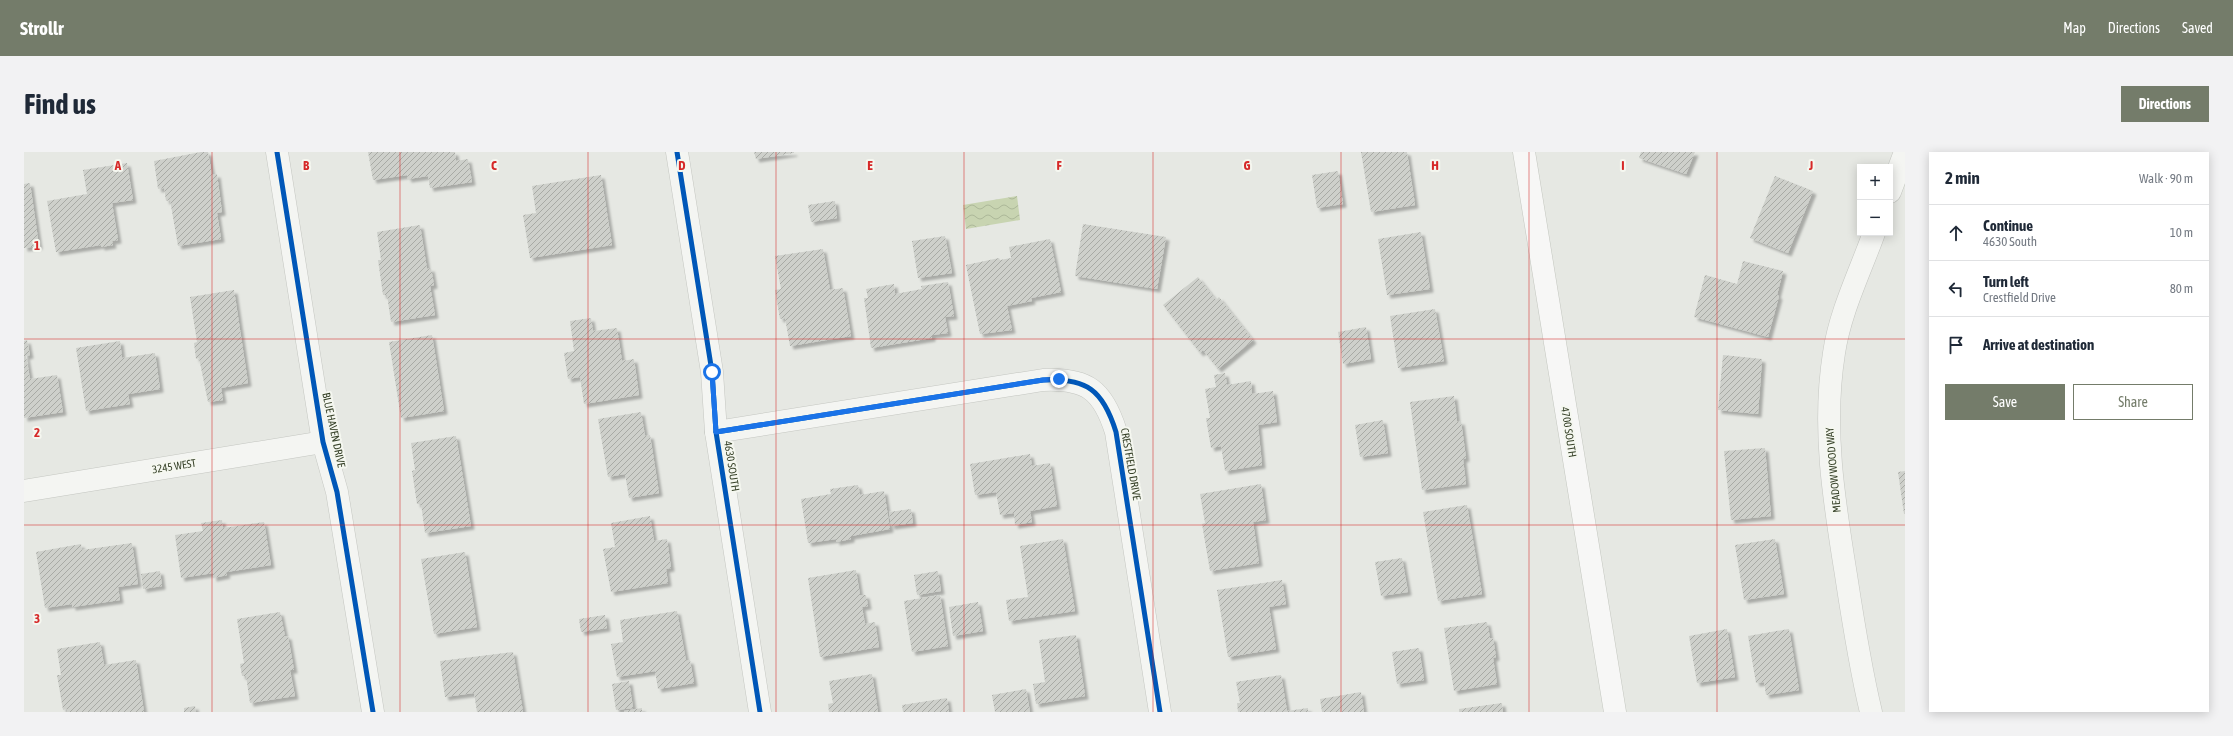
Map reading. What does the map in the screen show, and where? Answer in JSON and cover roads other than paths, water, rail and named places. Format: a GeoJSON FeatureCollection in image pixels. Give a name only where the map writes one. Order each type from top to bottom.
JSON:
{"type":"FeatureCollection","features":[{"type":"Feature","properties":{"kind":"main road","name":"4700 SOUTH"},"geometry":{"type":"LineString","coordinates":[[1524,152],[1615,712]]}},
{"type":"Feature","properties":{"kind":"street","name":"BLUE HAVEN DRIVE"},"geometry":{"type":"LineString","coordinates":[[277,152],[324,442],[337,492],[373,712]]}},
{"type":"Feature","properties":{"kind":"street","name":"4630 SOUTH"},"geometry":{"type":"LineString","coordinates":[[677,152],[712,372],[716,432],[760,712]]}},
{"type":"Feature","properties":{"kind":"street"},"geometry":{"type":"LineString","coordinates":[[1893,184],[1905,152]]}},
{"type":"Feature","properties":{"kind":"street","name":"MEADOW WOOD WAY"},"geometry":{"type":"LineString","coordinates":[[1871,712],[1863,679],[1833,494],[1829,456],[1828,404],[1834,352],[1846,308],[1873,236]]}},
{"type":"Feature","properties":{"kind":"street","name":"CRESTFIELD DRIVE"},"geometry":{"type":"LineString","coordinates":[[716,432],[1043,380],[1074,381],[1089,386],[1101,399],[1111,414],[1116,432],[1160,712]]}},
{"type":"Feature","properties":{"kind":"street","name":"3245 WEST"},"geometry":{"type":"LineString","coordinates":[[24,491],[324,442]]}},
{"type":"Feature","properties":{"kind":"water"},"geometry":{"type":"Polygon","coordinates":[[[1017,196],[1020,220],[966,229],[963,205],[1017,196]]]}}]}
